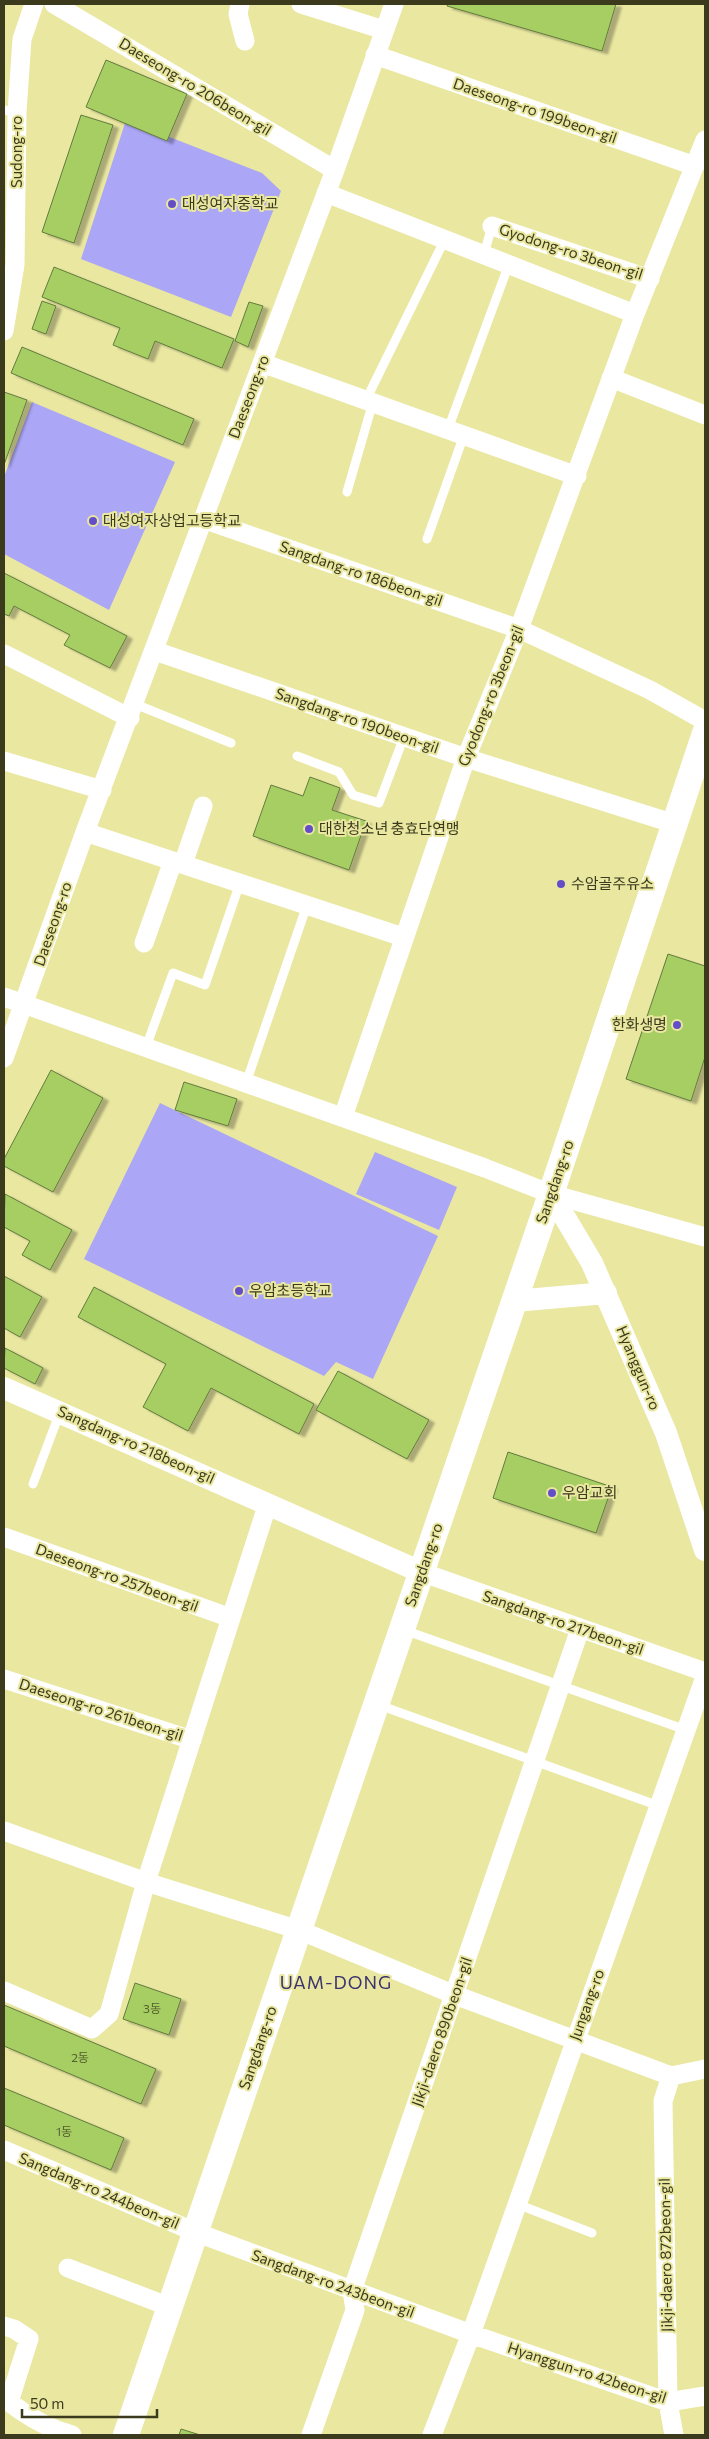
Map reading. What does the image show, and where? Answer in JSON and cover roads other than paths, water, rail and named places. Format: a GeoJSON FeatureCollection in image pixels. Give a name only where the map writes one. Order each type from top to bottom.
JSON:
{"type":"FeatureCollection","features":[{"type":"Feature","properties":{"kind":"main road","name":"Sangdang-ro"},"geometry":{"type":"LineString","coordinates":[[126,2435],[551,1194],[705,733]]}},
{"type":"Feature","properties":{"kind":"street","name":"Sudong-ro"},"geometry":{"type":"LineString","coordinates":[[4,331],[10,265],[10,111],[22,39],[34,4]]}},
{"type":"Feature","properties":{"kind":"street","name":"Daeseong-ro 206beon-gil"},"geometry":{"type":"LineString","coordinates":[[54,4],[335,170]]}},
{"type":"Feature","properties":{"kind":"street"},"geometry":{"type":"LineString","coordinates":[[240,4],[238,14],[245,41]]}},
{"type":"Feature","properties":{"kind":"street"},"geometry":{"type":"LineString","coordinates":[[301,4],[384,30]]}},
{"type":"Feature","properties":{"kind":"street","name":"Daeseong-ro"},"geometry":{"type":"LineString","coordinates":[[4,1058],[85,832],[133,711],[203,518],[335,170],[394,4]]}},
{"type":"Feature","properties":{"kind":"street","name":"Daeseong-ro 199beon-gil"},"geometry":{"type":"LineString","coordinates":[[375,55],[695,166]]}},
{"type":"Feature","properties":{"kind":"street","name":"Gyodong-ro 3beon-gil"},"geometry":{"type":"LineString","coordinates":[[343,1117],[403,937],[466,758],[577,476],[635,314],[705,140]]}},
{"type":"Feature","properties":{"kind":"street"},"geometry":{"type":"LineString","coordinates":[[326,193],[635,314]]}},
{"type":"Feature","properties":{"kind":"street","name":"Gyodong-ro 3beon-gil"},"geometry":{"type":"LineString","coordinates":[[492,226],[650,278]]}},
{"type":"Feature","properties":{"kind":"street"},"geometry":{"type":"LineString","coordinates":[[262,363],[577,476]]}},
{"type":"Feature","properties":{"kind":"street"},"geometry":{"type":"LineString","coordinates":[[611,378],[705,415]]}},
{"type":"Feature","properties":{"kind":"street","name":"Sangdang-ro 186beon-gil"},"geometry":{"type":"LineString","coordinates":[[203,518],[518,629],[650,690],[705,721]]}},
{"type":"Feature","properties":{"kind":"street","name":"Sangdang-ro 190beon-gil"},"geometry":{"type":"LineString","coordinates":[[154,651],[466,758],[675,824]]}},
{"type":"Feature","properties":{"kind":"street"},"geometry":{"type":"LineString","coordinates":[[4,654],[133,711]]}},
{"type":"Feature","properties":{"kind":"street"},"geometry":{"type":"LineString","coordinates":[[4,761],[102,790]]}},
{"type":"Feature","properties":{"kind":"street"},"geometry":{"type":"LineString","coordinates":[[144,943],[203,806]]}},
{"type":"Feature","properties":{"kind":"street"},"geometry":{"type":"LineString","coordinates":[[85,832],[403,937]]}},
{"type":"Feature","properties":{"kind":"street"},"geometry":{"type":"LineString","coordinates":[[4,997],[485,1168],[551,1194],[705,1237]]}},
{"type":"Feature","properties":{"kind":"street","name":"Hyanggun-ro"},"geometry":{"type":"LineString","coordinates":[[551,1194],[592,1263],[606,1294],[666,1433],[705,1550]]}},
{"type":"Feature","properties":{"kind":"street"},"geometry":{"type":"LineString","coordinates":[[514,1301],[606,1294]]}},
{"type":"Feature","properties":{"kind":"street","name":"Sangdang-ro 218beon-gil"},"geometry":{"type":"LineString","coordinates":[[4,1388],[421,1572]]}},
{"type":"Feature","properties":{"kind":"street"},"geometry":{"type":"LineString","coordinates":[[4,1991],[92,2029],[109,2014],[146,1882],[268,1503]]}},
{"type":"Feature","properties":{"kind":"street","name":"Daeseong-ro 257beon-gil"},"geometry":{"type":"LineString","coordinates":[[4,1538],[231,1618]]}},
{"type":"Feature","properties":{"kind":"street","name":"Sangdang-ro 217beon-gil"},"geometry":{"type":"LineString","coordinates":[[421,1572],[705,1672]]}},
{"type":"Feature","properties":{"kind":"street","name":"Jikji-daero 890beon-gil"},"geometry":{"type":"LineString","coordinates":[[311,2435],[355,2310],[352,2291],[580,1629]]}},
{"type":"Feature","properties":{"kind":"street","name":"Jungang-ro"},"geometry":{"type":"LineString","coordinates":[[432,2435],[517,2204],[705,1677]]}},
{"type":"Feature","properties":{"kind":"street","name":"Daeseong-ro 261beon-gil"},"geometry":{"type":"LineString","coordinates":[[6,1684],[192,1740]]}},
{"type":"Feature","properties":{"kind":"street"},"geometry":{"type":"LineString","coordinates":[[4,1832],[146,1882],[298,1930],[455,1995],[671,2076],[705,2069]]}},
{"type":"Feature","properties":{"kind":"street","name":"Jikji-daero 872beon-gil"},"geometry":{"type":"LineString","coordinates":[[671,2076],[663,2101],[668,2402],[674,2435]]}},
{"type":"Feature","properties":{"kind":"street","name":"Sangdang-ro 244beon-gil"},"geometry":{"type":"LineString","coordinates":[[4,2150],[195,2232]]}},
{"type":"Feature","properties":{"kind":"street","name":"Sangdang-ro 243beon-gil"},"geometry":{"type":"LineString","coordinates":[[195,2232],[470,2334]]}},
{"type":"Feature","properties":{"kind":"street"},"geometry":{"type":"LineString","coordinates":[[68,2268],[170,2307]]}},
{"type":"Feature","properties":{"kind":"street"},"geometry":{"type":"LineString","coordinates":[[4,2326],[14,2329],[29,2339],[9,2402],[19,2410],[60,2432],[72,2435]]}},
{"type":"Feature","properties":{"kind":"street","name":"Hyanggun-ro 42beon-gil"},"geometry":{"type":"LineString","coordinates":[[470,2334],[668,2402],[705,2396]]}},
{"type":"Feature","properties":{"kind":"lane"},"geometry":{"type":"LineString","coordinates":[[484,254],[492,226]]}},
{"type":"Feature","properties":{"kind":"lane"},"geometry":{"type":"LineString","coordinates":[[347,492],[370,401],[401,328],[445,239]]}},
{"type":"Feature","properties":{"kind":"lane"},"geometry":{"type":"LineString","coordinates":[[427,539],[474,359],[508,264]]}},
{"type":"Feature","properties":{"kind":"lane"},"geometry":{"type":"LineString","coordinates":[[133,711],[230,743]]}},
{"type":"Feature","properties":{"kind":"lane"},"geometry":{"type":"LineString","coordinates":[[297,756],[339,772],[353,795],[379,803],[404,737]]}},
{"type":"Feature","properties":{"kind":"lane"},"geometry":{"type":"LineString","coordinates":[[146,1047],[173,973],[205,985],[240,883]]}},
{"type":"Feature","properties":{"kind":"lane"},"geometry":{"type":"LineString","coordinates":[[246,1083],[307,905]]}},
{"type":"Feature","properties":{"kind":"lane"},"geometry":{"type":"LineString","coordinates":[[33,1484],[60,1412]]}},
{"type":"Feature","properties":{"kind":"lane"},"geometry":{"type":"LineString","coordinates":[[402,1629],[686,1730]]}},
{"type":"Feature","properties":{"kind":"lane"},"geometry":{"type":"LineString","coordinates":[[376,1704],[659,1806]]}},
{"type":"Feature","properties":{"kind":"lane"},"geometry":{"type":"LineString","coordinates":[[517,2204],[592,2232]]}},
{"type":"Feature","properties":{"kind":"place","name":"대성여자중학교"},"geometry":{"type":"Point","coordinates":[172,204]}},
{"type":"Feature","properties":{"kind":"place","name":"대성여자상업고등학교"},"geometry":{"type":"Point","coordinates":[93,521]}},
{"type":"Feature","properties":{"kind":"place","name":"대한청소년 충효단연맹"},"geometry":{"type":"Point","coordinates":[309,829]}},
{"type":"Feature","properties":{"kind":"place","name":"수암골주유소"},"geometry":{"type":"Point","coordinates":[561,884]}},
{"type":"Feature","properties":{"kind":"place","name":"한화생명"},"geometry":{"type":"Point","coordinates":[677,1025]}},
{"type":"Feature","properties":{"kind":"place","name":"우암초등학교"},"geometry":{"type":"Point","coordinates":[239,1291]}},
{"type":"Feature","properties":{"kind":"place","name":"우암교회"},"geometry":{"type":"Point","coordinates":[552,1493]}},
{"type":"Feature","properties":{"kind":"district","name":"UAM-DONG"},"geometry":{"type":"Point","coordinates":[336,1983]}}]}
